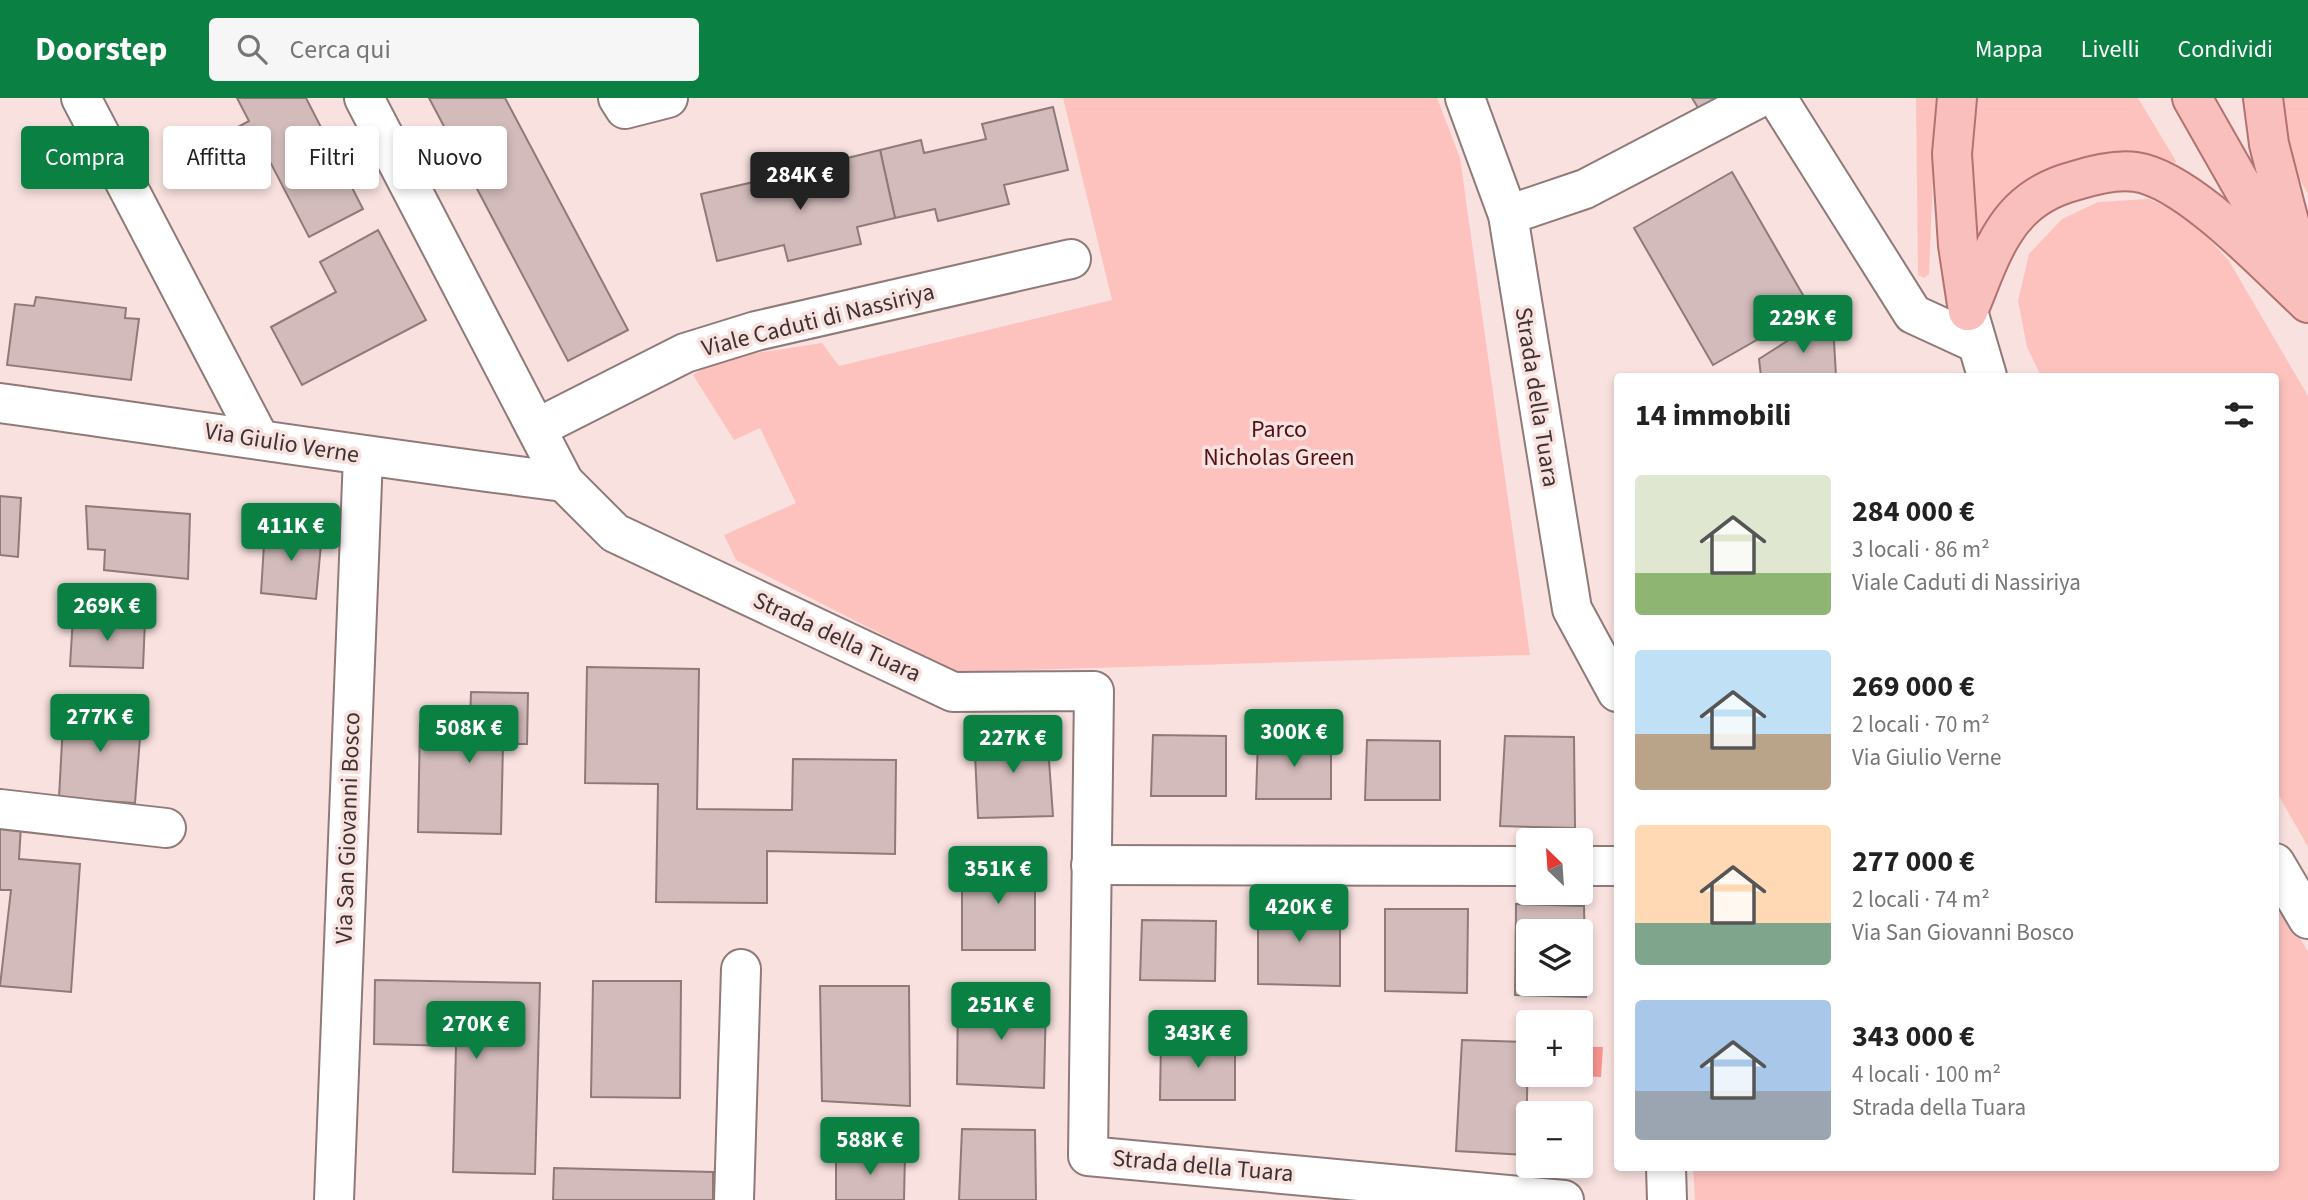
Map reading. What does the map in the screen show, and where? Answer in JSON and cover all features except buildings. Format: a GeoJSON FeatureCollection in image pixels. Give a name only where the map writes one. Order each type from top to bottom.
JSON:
{"type":"FeatureCollection","features":[{"type":"Feature","properties":{"kind":"main road"},"geometry":{"type":"LineString","coordinates":[[1957,98],[1952,155],[1958,245],[1977,343]]}},
{"type":"Feature","properties":{"kind":"main road"},"geometry":{"type":"LineString","coordinates":[[2192,98],[2308,300]]}},
{"type":"Feature","properties":{"kind":"main road"},"geometry":{"type":"LineString","coordinates":[[2263,98],[2269,144],[2308,300]]}},
{"type":"Feature","properties":{"kind":"main road"},"geometry":{"type":"LineString","coordinates":[[1977,343],[2003,233],[2027,204],[2054,186],[2099,174],[2136,172],[2168,183],[2217,219],[2308,300]]}},
{"type":"Feature","properties":{"kind":"street"},"geometry":{"type":"LineString","coordinates":[[81,98],[259,438]]}},
{"type":"Feature","properties":{"kind":"street"},"geometry":{"type":"LineString","coordinates":[[364,98],[564,482]]}},
{"type":"Feature","properties":{"kind":"street"},"geometry":{"type":"LineString","coordinates":[[618,98],[625,108],[668,98]]}},
{"type":"Feature","properties":{"kind":"street","name":"Strada della Tuara"},"geometry":{"type":"LineString","coordinates":[[1465,98],[1508,215],[1572,609],[1614,686]]}},
{"type":"Feature","properties":{"kind":"street"},"geometry":{"type":"LineString","coordinates":[[1508,215],[1585,189],[1759,98]]}},
{"type":"Feature","properties":{"kind":"street"},"geometry":{"type":"LineString","coordinates":[[1777,98],[1913,314],[1977,343]]}},
{"type":"Feature","properties":{"kind":"street","name":"Viale Caduti di Nassiriya"},"geometry":{"type":"LineString","coordinates":[[537,428],[685,353],[756,331],[1071,259]]}},
{"type":"Feature","properties":{"kind":"street","name":"Via Giulio Verne"},"geometry":{"type":"LineString","coordinates":[[0,403],[259,438],[363,456],[564,482]]}},
{"type":"Feature","properties":{"kind":"street","name":"Via San Giovanni Bosco"},"geometry":{"type":"LineString","coordinates":[[334,1200],[363,456]]}},
{"type":"Feature","properties":{"kind":"street","name":"Strada della Tuara"},"geometry":{"type":"LineString","coordinates":[[564,482],[615,533],[953,692],[1094,691],[1088,1156],[1564,1200]]}},
{"type":"Feature","properties":{"kind":"street"},"geometry":{"type":"LineString","coordinates":[[0,809],[166,828]]}},
{"type":"Feature","properties":{"kind":"street"},"geometry":{"type":"LineString","coordinates":[[1091,865],[1516,866]]}},
{"type":"Feature","properties":{"kind":"street"},"geometry":{"type":"LineString","coordinates":[[1593,866],[1614,866]]}},
{"type":"Feature","properties":{"kind":"street"},"geometry":{"type":"LineString","coordinates":[[2279,870],[2308,919]]}},
{"type":"Feature","properties":{"kind":"street"},"geometry":{"type":"LineString","coordinates":[[734,1200],[741,969]]}},
{"type":"Feature","properties":{"kind":"street"},"geometry":{"type":"LineString","coordinates":[[1666,1171],[1667,1200]]}},
{"type":"Feature","properties":{"kind":"green space","name":"Parco Nicholas Green"},"geometry":{"type":"Polygon","coordinates":[[[1063,98],[1437,98],[1460,158],[1530,655],[956,672],[736,560],[724,535],[796,503],[760,428],[734,440],[693,375],[717,359],[822,343],[839,366],[1112,300],[1063,98]]]}},
{"type":"Feature","properties":{"kind":"green space"},"geometry":{"type":"Polygon","coordinates":[[[1916,98],[1939,98],[1929,274],[1924,278],[1918,275],[1916,98]]]}},
{"type":"Feature","properties":{"kind":"green space"},"geometry":{"type":"Polygon","coordinates":[[[1976,98],[2138,98],[2176,161],[2173,166],[2099,159],[1977,263],[1969,193],[1976,98]]]}},
{"type":"Feature","properties":{"kind":"green space"},"geometry":{"type":"Polygon","coordinates":[[[2283,98],[2308,98],[2308,194],[2289,160],[2283,98]]]}},
{"type":"Feature","properties":{"kind":"green space"},"geometry":{"type":"Polygon","coordinates":[[[2149,199],[2189,217],[2229,261],[2308,396],[2308,847],[2279,796],[2279,373],[2040,373],[2027,347],[2018,301],[2029,254],[2062,219],[2098,202],[2149,199]]]}},
{"type":"Feature","properties":{"kind":"green space"},"geometry":{"type":"Polygon","coordinates":[[[2279,905],[2308,952],[2308,1200],[1695,1200],[1693,1171],[2279,1171],[2279,905]]]}},
{"type":"Feature","properties":{"kind":"shaded area"},"geometry":{"type":"Polygon","coordinates":[[[1593,1047],[1603,1047],[1601,1077],[1593,1077],[1593,1047]]]}}]}
